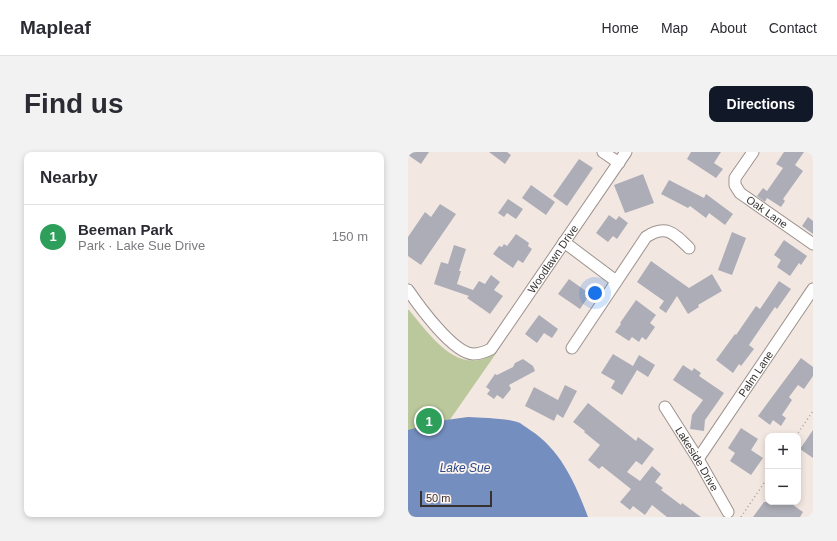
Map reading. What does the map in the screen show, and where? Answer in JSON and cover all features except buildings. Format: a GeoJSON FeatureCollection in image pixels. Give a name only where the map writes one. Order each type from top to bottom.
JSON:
{"type":"FeatureCollection","features":[{"type":"Feature","properties":{"kind":"street"},"geometry":{"type":"LineString","coordinates":[[603,152],[618,163]]}},
{"type":"Feature","properties":{"kind":"street","name":"Woodlawn Drive"},"geometry":{"type":"LineString","coordinates":[[408,290],[419,306],[451,342],[462,351],[472,354],[483,353],[491,349],[626,152]]}},
{"type":"Feature","properties":{"kind":"street","name":"Oak Lane"},"geometry":{"type":"LineString","coordinates":[[753,152],[735,178],[735,185],[740,193],[813,244]]}},
{"type":"Feature","properties":{"kind":"street"},"geometry":{"type":"LineString","coordinates":[[572,348],[646,237],[656,231],[666,231],[676,235],[689,248]]}},
{"type":"Feature","properties":{"kind":"street"},"geometry":{"type":"LineString","coordinates":[[564,242],[616,280]]}},
{"type":"Feature","properties":{"kind":"street","name":"Palm Lane"},"geometry":{"type":"LineString","coordinates":[[698,459],[813,289]]}},
{"type":"Feature","properties":{"kind":"street","name":"Lakeside Drive"},"geometry":{"type":"LineString","coordinates":[[665,407],[698,459],[728,512]]}},
{"type":"Feature","properties":{"kind":"path"},"geometry":{"type":"LineString","coordinates":[[798,433],[813,411]]}},
{"type":"Feature","properties":{"kind":"path"},"geometry":{"type":"LineString","coordinates":[[741,517],[765,481]]}},
{"type":"Feature","properties":{"kind":"green space"},"geometry":{"type":"Polygon","coordinates":[[[408,310],[436,342],[447,351],[458,357],[470,360],[483,359],[497,352],[408,480],[408,310]]]}},
{"type":"Feature","properties":{"kind":"water","name":"Lake Sue"},"geometry":{"type":"Polygon","coordinates":[[[468,417],[495,418],[515,421],[541,438],[559,457],[566,468],[588,517],[408,517],[408,430],[446,420],[468,417]]]}},
{"type":"Feature","properties":{"kind":"place","name":"Beeman Park"},"geometry":{"type":"Point","coordinates":[429,421]}}]}
